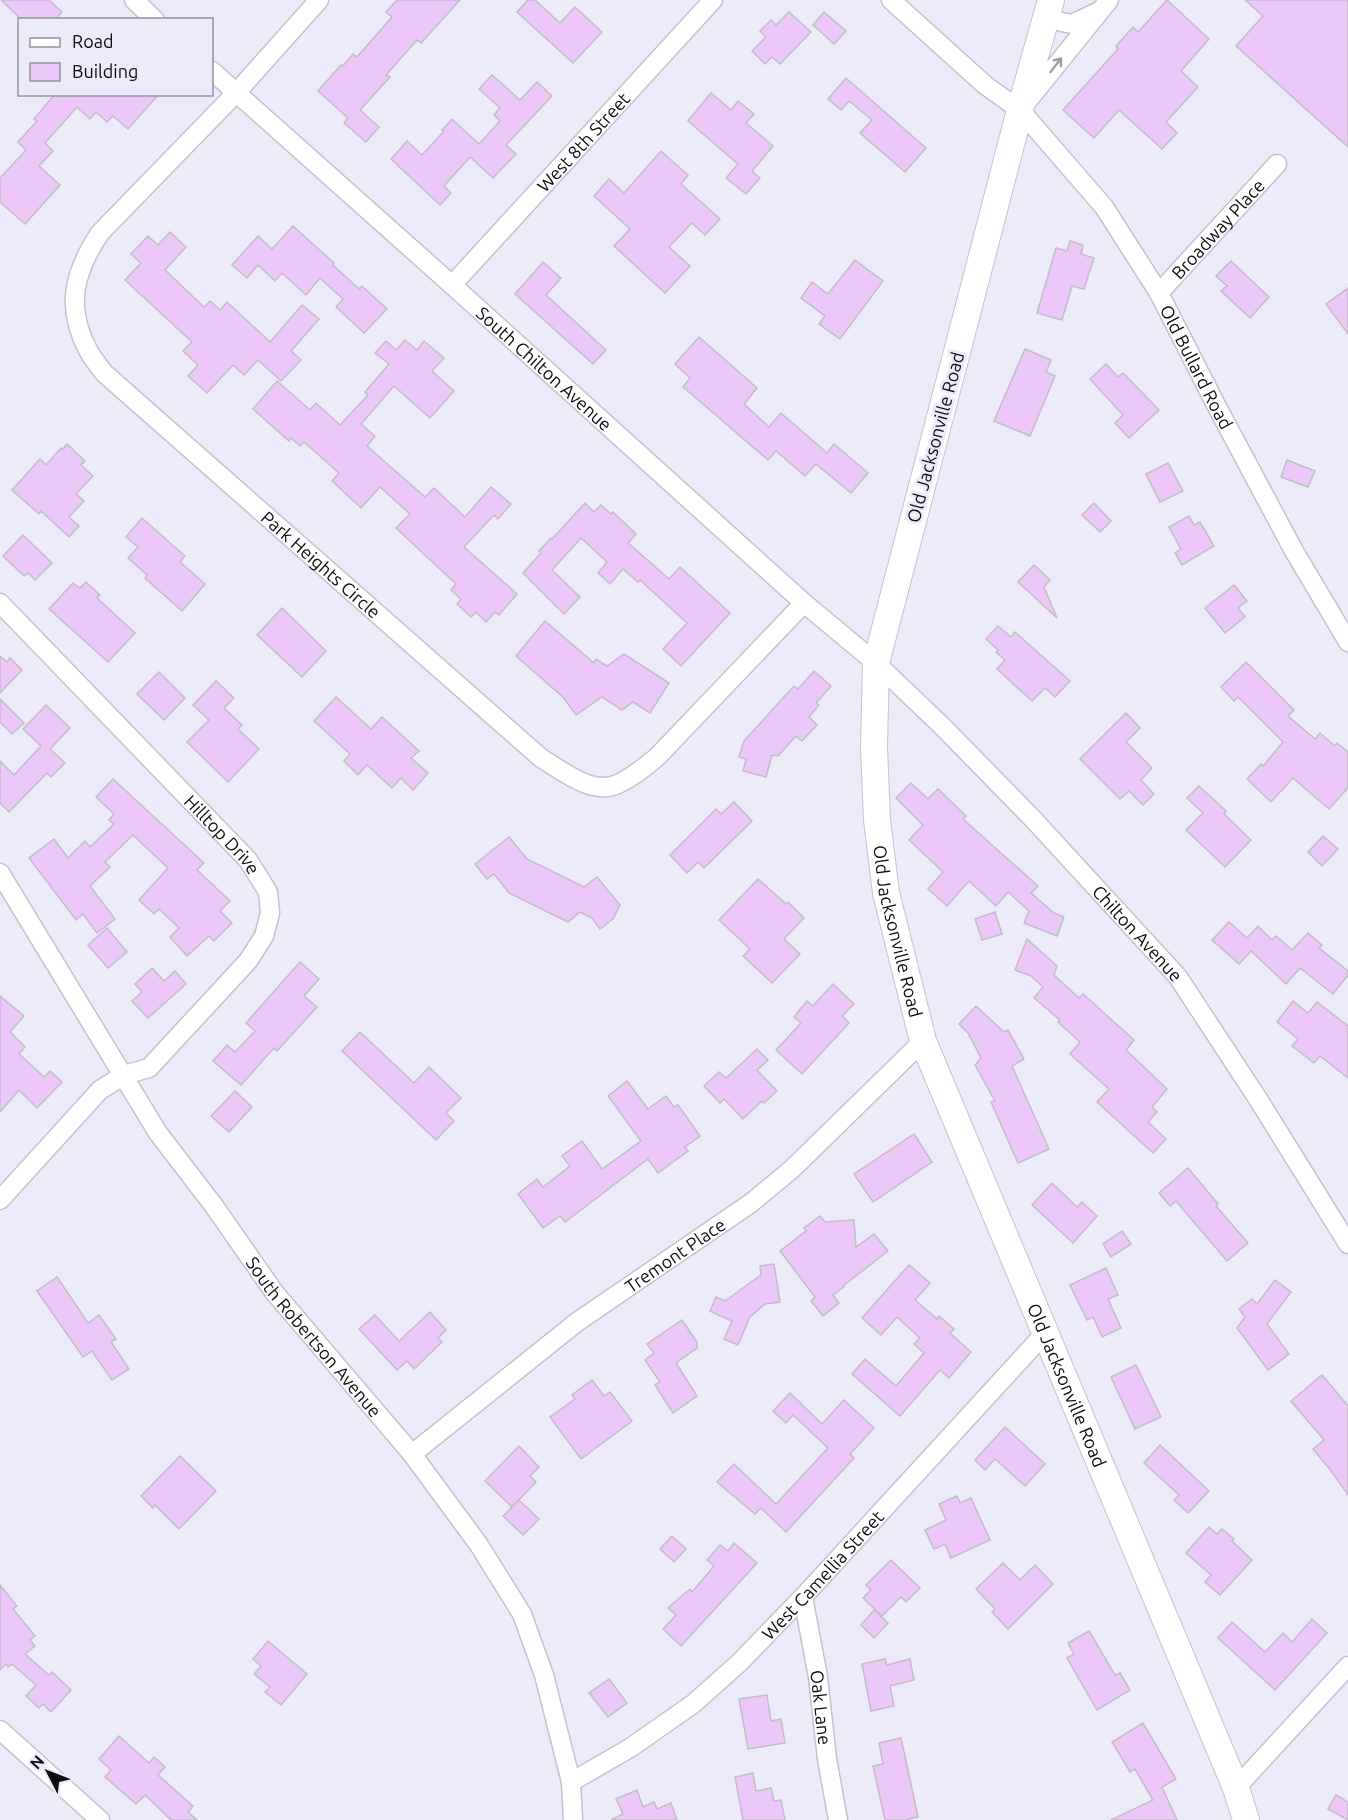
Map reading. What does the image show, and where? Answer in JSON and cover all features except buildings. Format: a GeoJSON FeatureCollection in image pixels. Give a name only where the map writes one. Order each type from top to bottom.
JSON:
{"type":"FeatureCollection","features":[{"type":"Feature","properties":{"kind":"main road","name":"Old Jacksonville Road"},"geometry":{"type":"LineString","coordinates":[[1048,10],[876,663],[874,747],[877,820],[886,893],[923,1041],[1236,1788],[1246,1820]]}},
{"type":"Feature","properties":{"kind":"street"},"geometry":{"type":"LineString","coordinates":[[134,0],[153,18]]}},
{"type":"Feature","properties":{"kind":"street","name":"Park Heights Circle"},"geometry":{"type":"LineString","coordinates":[[319,0],[236,93],[100,233],[86,254],[77,278],[74,303],[78,329],[88,352],[104,373],[541,758],[573,778],[598,788],[616,785],[631,777],[657,757],[804,603]]}},
{"type":"Feature","properties":{"kind":"street","name":"West 8th Street"},"geometry":{"type":"LineString","coordinates":[[452,285],[713,0]]}},
{"type":"Feature","properties":{"kind":"street","name":"Old Bullard Road"},"geometry":{"type":"LineString","coordinates":[[891,0],[985,85],[1020,111],[1104,207],[1159,293],[1283,530],[1348,642]]}},
{"type":"Feature","properties":{"kind":"street"},"geometry":{"type":"LineString","coordinates":[[1020,111],[1104,5]]}},
{"type":"Feature","properties":{"kind":"street"},"geometry":{"type":"LineString","coordinates":[[1048,10],[1072,24],[1104,5]]}},
{"type":"Feature","properties":{"kind":"street","name":"South Chilton Avenue"},"geometry":{"type":"LineString","coordinates":[[213,72],[804,603],[876,663]]}},
{"type":"Feature","properties":{"kind":"street","name":"Broadway Place"},"geometry":{"type":"LineString","coordinates":[[1159,293],[1277,164]]}},
{"type":"Feature","properties":{"kind":"street","name":"Hilltop Drive"},"geometry":{"type":"LineString","coordinates":[[0,603],[248,860],[268,892],[270,913],[264,936],[248,961],[149,1068],[124,1075],[100,1090],[0,1200]]}},
{"type":"Feature","properties":{"kind":"street","name":"Chilton Avenue"},"geometry":{"type":"LineString","coordinates":[[876,663],[942,726],[1033,819],[1178,977],[1258,1099],[1348,1244]]}},
{"type":"Feature","properties":{"kind":"street","name":"South Robertson Avenue"},"geometry":{"type":"LineString","coordinates":[[0,873],[158,1133],[214,1206],[274,1292],[412,1454],[479,1545],[522,1614],[544,1675],[571,1782],[573,1820]]}},
{"type":"Feature","properties":{"kind":"street","name":"Tremont Place"},"geometry":{"type":"LineString","coordinates":[[412,1454],[576,1322],[751,1203],[792,1169],[923,1041]]}},
{"type":"Feature","properties":{"kind":"street","name":"West Camellia Street"},"geometry":{"type":"LineString","coordinates":[[571,1782],[630,1748],[693,1704],[739,1663],[803,1597],[1045,1333]]}},
{"type":"Feature","properties":{"kind":"street","name":"Oak Lane"},"geometry":{"type":"LineString","coordinates":[[803,1597],[818,1677],[827,1759],[838,1820]]}},
{"type":"Feature","properties":{"kind":"street"},"geometry":{"type":"LineString","coordinates":[[1236,1788],[1348,1666]]}},
{"type":"Feature","properties":{"kind":"street"},"geometry":{"type":"LineString","coordinates":[[0,1730],[100,1820]]}}]}
